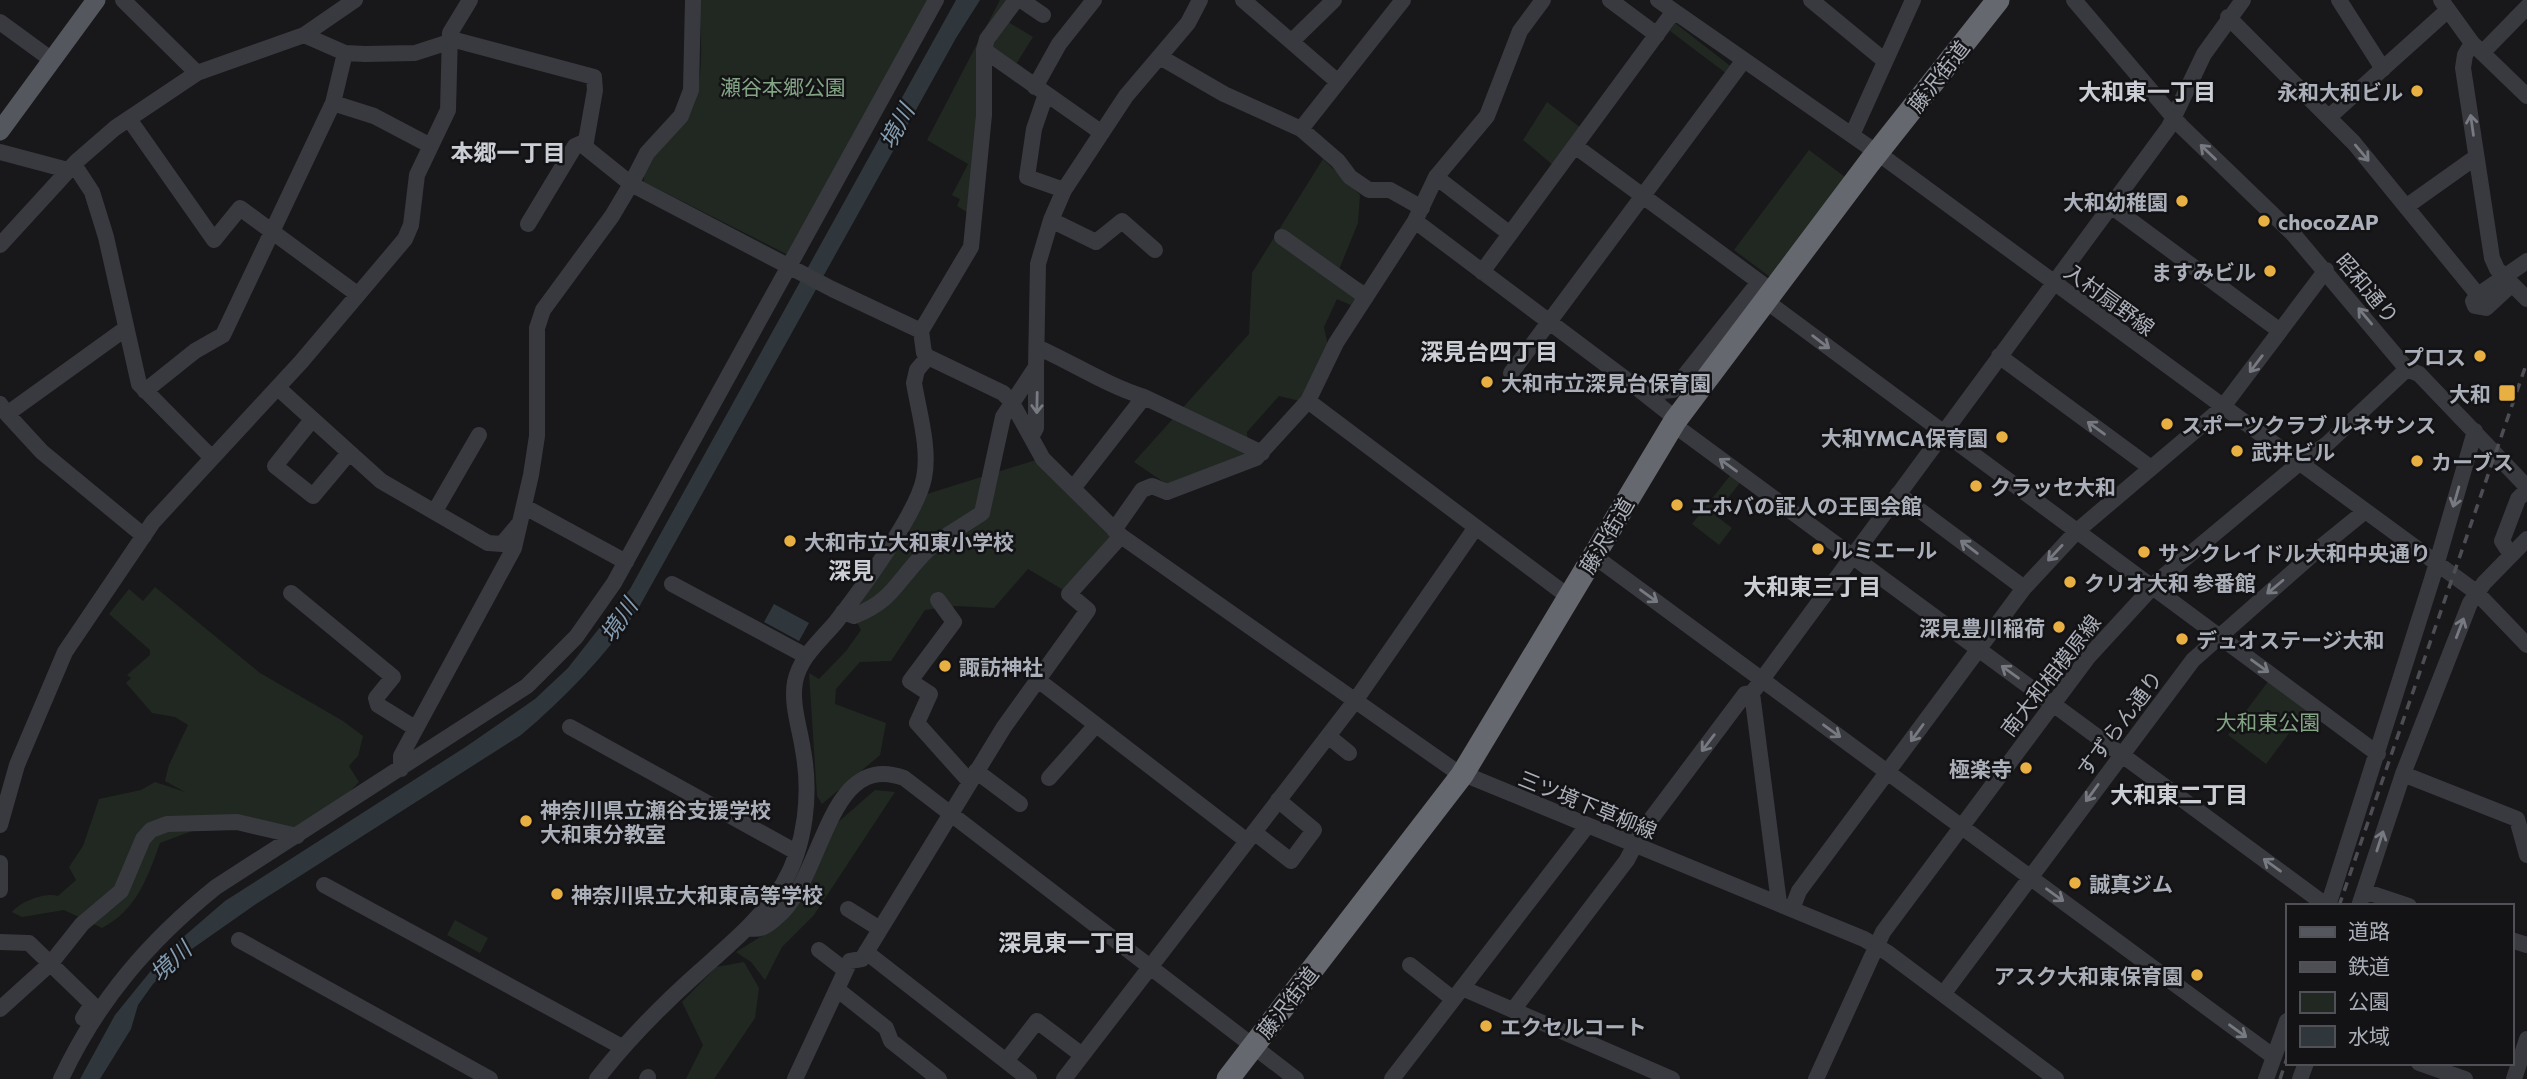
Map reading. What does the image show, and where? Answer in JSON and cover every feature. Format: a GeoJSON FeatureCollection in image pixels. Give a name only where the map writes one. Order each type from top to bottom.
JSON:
{"type":"FeatureCollection","features":[{"type":"Feature","properties":{"kind":"highway","name":"藤沢街道"},"geometry":{"type":"LineString","coordinates":[[1228,1079],[1462,775],[1675,421],[1766,291],[1998,0]]}},
{"type":"Feature","properties":{"kind":"main road"},"geometry":{"type":"LineString","coordinates":[[0,131],[96,0]]}},
{"type":"Feature","properties":{"kind":"street"},"geometry":{"type":"LineString","coordinates":[[123,0],[197,73]]}},
{"type":"Feature","properties":{"kind":"street"},"geometry":{"type":"LineString","coordinates":[[0,245],[72,168],[129,119],[197,73],[304,36],[355,0]]}},
{"type":"Feature","properties":{"kind":"street"},"geometry":{"type":"LineString","coordinates":[[0,825],[17,765],[65,652],[144,536],[169,504],[278,388],[405,239],[411,225],[417,175],[448,110],[450,33],[470,0]]}},
{"type":"Feature","properties":{"kind":"street"},"geometry":{"type":"LineString","coordinates":[[401,769],[401,755],[514,548],[537,436],[540,318],[612,216],[647,153],[681,116],[691,90],[693,0]]}},
{"type":"Feature","properties":{"kind":"street"},"geometry":{"type":"LineString","coordinates":[[61,1079],[88,1027],[110,993],[155,941],[216,887],[527,687],[576,636],[626,562],[936,0]]}},
{"type":"Feature","properties":{"kind":"street"},"geometry":{"type":"LineString","coordinates":[[928,357],[921,331],[971,247],[984,115],[984,50],[987,39],[1018,0],[1043,15]]}},
{"type":"Feature","properties":{"kind":"street"},"geometry":{"type":"LineString","coordinates":[[1064,190],[1027,177],[1034,129],[1041,90],[1059,44],[1094,0]]}},
{"type":"Feature","properties":{"kind":"street"},"geometry":{"type":"LineString","coordinates":[[1031,437],[1036,428],[1038,264],[1051,220],[1064,190],[1126,96],[1188,23],[1200,0]]}},
{"type":"Feature","properties":{"kind":"street"},"geometry":{"type":"LineString","coordinates":[[1243,0],[1338,82]]}},
{"type":"Feature","properties":{"kind":"street"},"geometry":{"type":"LineString","coordinates":[[1292,41],[1334,0]]}},
{"type":"Feature","properties":{"kind":"street"},"geometry":{"type":"LineString","coordinates":[[1301,129],[1403,0]]}},
{"type":"Feature","properties":{"kind":"street"},"geometry":{"type":"LineString","coordinates":[[795,1079],[850,961],[862,959],[972,776],[1088,610],[1069,594],[1118,533],[1142,489],[1152,486],[1167,492],[1256,458],[1308,401],[1336,344],[1419,215],[1436,177],[1488,116],[1520,31],[1543,0]]}},
{"type":"Feature","properties":{"kind":"street"},"geometry":{"type":"LineString","coordinates":[[1609,0],[1657,35]]}},
{"type":"Feature","properties":{"kind":"street","name":"入村扇野線"},"geometry":{"type":"LineString","coordinates":[[1658,0],[1878,153],[2436,566],[2476,592],[2527,645]]}},
{"type":"Feature","properties":{"kind":"street"},"geometry":{"type":"LineString","coordinates":[[1811,0],[1885,61]]}},
{"type":"Feature","properties":{"kind":"street"},"geometry":{"type":"LineString","coordinates":[[1852,135],[1913,0]]}},
{"type":"Feature","properties":{"kind":"street","name":"昭和通り"},"geometry":{"type":"LineString","coordinates":[[2074,0],[2175,118],[2326,270],[2407,369],[2419,374],[2527,488]]}},
{"type":"Feature","properties":{"kind":"street"},"geometry":{"type":"LineString","coordinates":[[1513,1010],[1635,846],[1642,831],[1745,694],[1757,686],[2175,118],[2204,54],[2228,17],[2243,0]]}},
{"type":"Feature","properties":{"kind":"street"},"geometry":{"type":"LineString","coordinates":[[2339,0],[2383,69]]}},
{"type":"Feature","properties":{"kind":"street"},"geometry":{"type":"LineString","coordinates":[[2329,117],[2383,69],[2444,5],[2477,48],[2527,96]]}},
{"type":"Feature","properties":{"kind":"street"},"geometry":{"type":"LineString","coordinates":[[1482,272],[1674,11]]}},
{"type":"Feature","properties":{"kind":"street"},"geometry":{"type":"LineString","coordinates":[[2524,16],[2465,55],[2463,68],[2492,258],[2527,299]]}},
{"type":"Feature","properties":{"kind":"street"},"geometry":{"type":"LineString","coordinates":[[2228,17],[2329,117],[2407,206],[2478,295],[2473,301],[2475,306],[2483,310],[2527,261]]}},
{"type":"Feature","properties":{"kind":"street"},"geometry":{"type":"LineString","coordinates":[[0,22],[52,60]]}},
{"type":"Feature","properties":{"kind":"street"},"geometry":{"type":"LineString","coordinates":[[304,36],[345,53],[415,53],[455,40],[594,77],[595,90],[585,147],[631,184],[832,289],[921,331]]}},
{"type":"Feature","properties":{"kind":"street"},"geometry":{"type":"LineString","coordinates":[[984,50],[1102,133]]}},
{"type":"Feature","properties":{"kind":"street"},"geometry":{"type":"LineString","coordinates":[[145,391],[184,359],[223,335],[254,276],[272,231],[333,103],[345,53]]}},
{"type":"Feature","properties":{"kind":"street"},"geometry":{"type":"LineString","coordinates":[[1160,57],[1224,94],[1301,129],[1338,161],[1350,177],[1369,190],[1390,190],[1482,272],[1654,401],[1681,430],[2324,904]]}},
{"type":"Feature","properties":{"kind":"street"},"geometry":{"type":"LineString","coordinates":[[1511,373],[1744,60]]}},
{"type":"Feature","properties":{"kind":"street"},"geometry":{"type":"LineString","coordinates":[[333,103],[374,116],[431,146]]}},
{"type":"Feature","properties":{"kind":"street"},"geometry":{"type":"LineString","coordinates":[[129,119],[214,240],[240,208],[356,294]]}},
{"type":"Feature","properties":{"kind":"street"},"geometry":{"type":"LineString","coordinates":[[528,224],[575,145],[586,141]]}},
{"type":"Feature","properties":{"kind":"street"},"geometry":{"type":"LineString","coordinates":[[1575,146],[1766,291],[1944,433],[2378,754]]}},
{"type":"Feature","properties":{"kind":"street"},"geometry":{"type":"LineString","coordinates":[[0,152],[77,169],[92,192],[113,261],[125,329],[139,384],[212,458]]}},
{"type":"Feature","properties":{"kind":"street"},"geometry":{"type":"LineString","coordinates":[[2407,206],[2476,157]]}},
{"type":"Feature","properties":{"kind":"street"},"geometry":{"type":"LineString","coordinates":[[1436,177],[1510,234]]}},
{"type":"Feature","properties":{"kind":"street"},"geometry":{"type":"LineString","coordinates":[[2111,206],[2280,331]]}},
{"type":"Feature","properties":{"kind":"street"},"geometry":{"type":"LineString","coordinates":[[1051,220],[1096,242],[1122,220],[1155,250]]}},
{"type":"Feature","properties":{"kind":"street"},"geometry":{"type":"LineString","coordinates":[[1282,237],[1366,297]]}},
{"type":"Feature","properties":{"kind":"street"},"geometry":{"type":"LineString","coordinates":[[1785,906],[1799,891],[2024,588],[2077,531],[2222,408],[2326,270]]}},
{"type":"Feature","properties":{"kind":"street"},"geometry":{"type":"LineString","coordinates":[[1654,401],[1661,391],[1673,390],[1766,291]]}},
{"type":"Feature","properties":{"kind":"street"},"geometry":{"type":"LineString","coordinates":[[125,329],[4,409],[42,452],[144,536]]}},
{"type":"Feature","properties":{"kind":"street"},"geometry":{"type":"LineString","coordinates":[[1037,347],[1092,372],[1112,387],[1144,397],[1262,453]]}},
{"type":"Feature","properties":{"kind":"street"},"geometry":{"type":"LineString","coordinates":[[1999,356],[2151,468]]}},
{"type":"Feature","properties":{"kind":"street"},"geometry":{"type":"LineString","coordinates":[[928,357],[996,388],[1011,401]]}},
{"type":"Feature","properties":{"kind":"street"},"geometry":{"type":"LineString","coordinates":[[606,1076],[622,1047],[747,928],[779,890],[796,852],[808,783],[794,694],[797,675],[806,656],[843,612],[906,520],[924,478],[923,441],[914,383],[917,370],[928,357]]}},
{"type":"Feature","properties":{"kind":"street"},"geometry":{"type":"LineString","coordinates":[[843,612],[853,616],[869,610],[897,589],[920,557],[982,513],[1003,418],[1011,401],[1036,367]]}},
{"type":"Feature","properties":{"kind":"street","name":"南大和相模原線"},"geometry":{"type":"LineString","coordinates":[[1816,1079],[1876,945],[1961,826],[2089,656],[2152,587],[2298,464],[2327,444],[2407,369]]}},
{"type":"Feature","properties":{"kind":"street"},"geometry":{"type":"LineString","coordinates":[[278,388],[311,421],[381,481],[497,545],[502,544],[519,523]]}},
{"type":"Feature","properties":{"kind":"street"},"geometry":{"type":"LineString","coordinates":[[1074,487],[1144,397]]}},
{"type":"Feature","properties":{"kind":"street","name":"三ツ境下草柳線"},"geometry":{"type":"LineString","coordinates":[[1011,401],[1043,459],[1118,533],[1462,775],[1876,945],[1944,993],[2056,1079]]}},
{"type":"Feature","properties":{"kind":"street"},"geometry":{"type":"LineString","coordinates":[[1308,401],[1569,597]]}},
{"type":"Feature","properties":{"kind":"street"},"geometry":{"type":"LineString","coordinates":[[311,421],[275,466],[313,496],[349,453]]}},
{"type":"Feature","properties":{"kind":"street"},"geometry":{"type":"LineString","coordinates":[[2328,904],[2378,754],[2475,431]]}},
{"type":"Feature","properties":{"kind":"street"},"geometry":{"type":"LineString","coordinates":[[435,511],[479,435]]}},
{"type":"Feature","properties":{"kind":"street"},"geometry":{"type":"LineString","coordinates":[[2511,555],[2502,541],[2519,496],[2527,488]]}},
{"type":"Feature","properties":{"kind":"street"},"geometry":{"type":"LineString","coordinates":[[1898,494],[2024,588]]}},
{"type":"Feature","properties":{"kind":"street"},"geometry":{"type":"LineString","coordinates":[[524,507],[626,562]]}},
{"type":"Feature","properties":{"kind":"street","name":"すずらん通り"},"geometry":{"type":"LineString","coordinates":[[1944,993],[2193,660],[2364,512]]}},
{"type":"Feature","properties":{"kind":"street"},"geometry":{"type":"LineString","coordinates":[[1064,1079],[1355,701],[1476,527]]}},
{"type":"Feature","properties":{"kind":"street"},"geometry":{"type":"LineString","coordinates":[[2397,904],[2361,898],[2403,775],[2476,592],[2527,539]]}},
{"type":"Feature","properties":{"kind":"street"},"geometry":{"type":"LineString","coordinates":[[1594,556],[1757,686],[1888,772],[2274,1057]]}},
{"type":"Feature","properties":{"kind":"street"},"geometry":{"type":"LineString","coordinates":[[672,584],[806,656]]}},
{"type":"Feature","properties":{"kind":"street"},"geometry":{"type":"LineString","coordinates":[[291,593],[393,677],[376,698],[378,705],[415,728]]}},
{"type":"Feature","properties":{"kind":"street"},"geometry":{"type":"LineString","coordinates":[[938,600],[954,622],[910,681],[930,694],[917,723],[972,776],[1020,804]]}},
{"type":"Feature","properties":{"kind":"street"},"geometry":{"type":"LineString","coordinates":[[1038,680],[1251,836],[1291,861],[1314,830],[1278,800]]}},
{"type":"Feature","properties":{"kind":"street"},"geometry":{"type":"LineString","coordinates":[[1757,686],[1785,906]]}},
{"type":"Feature","properties":{"kind":"street"},"geometry":{"type":"LineString","coordinates":[[1049,778],[1096,724]]}},
{"type":"Feature","properties":{"kind":"street"},"geometry":{"type":"LineString","coordinates":[[570,727],[796,852]]}},
{"type":"Feature","properties":{"kind":"street"},"geometry":{"type":"LineString","coordinates":[[1328,736],[1349,753]]}},
{"type":"Feature","properties":{"kind":"street"},"geometry":{"type":"LineString","coordinates":[[747,928],[764,928],[788,909],[800,892],[846,791],[863,777],[879,774],[904,778],[1296,1079]]}},
{"type":"Feature","properties":{"kind":"street"},"geometry":{"type":"LineString","coordinates":[[2403,775],[2522,814],[2527,855]]}},
{"type":"Feature","properties":{"kind":"street"},"geometry":{"type":"LineString","coordinates":[[0,1009],[51,963],[82,924],[121,891],[143,838],[151,830],[167,824],[237,822],[297,836]]}},
{"type":"Feature","properties":{"kind":"street"},"geometry":{"type":"LineString","coordinates":[[1392,1079],[1587,826]]}},
{"type":"Feature","properties":{"kind":"street"},"geometry":{"type":"LineString","coordinates":[[0,863],[0,890]]}},
{"type":"Feature","properties":{"kind":"street"},"geometry":{"type":"LineString","coordinates":[[324,885],[622,1047]]}},
{"type":"Feature","properties":{"kind":"street"},"geometry":{"type":"LineString","coordinates":[[848,909],[880,929]]}},
{"type":"Feature","properties":{"kind":"street"},"geometry":{"type":"LineString","coordinates":[[239,940],[490,1079]]}},
{"type":"Feature","properties":{"kind":"street"},"geometry":{"type":"LineString","coordinates":[[0,943],[29,943],[92,1003],[51,1079]]}},
{"type":"Feature","properties":{"kind":"street"},"geometry":{"type":"LineString","coordinates":[[819,950],[845,970]]}},
{"type":"Feature","properties":{"kind":"street"},"geometry":{"type":"LineString","coordinates":[[866,952],[1029,1079]]}},
{"type":"Feature","properties":{"kind":"street"},"geometry":{"type":"LineString","coordinates":[[1410,965],[1458,994],[1513,1010],[1672,1079]]}},
{"type":"Feature","properties":{"kind":"street"},"geometry":{"type":"LineString","coordinates":[[838,990],[886,1028],[891,1041],[939,1079]]}},
{"type":"Feature","properties":{"kind":"street"},"geometry":{"type":"LineString","coordinates":[[1006,1061],[1037,1021],[1083,1055]]}},
{"type":"Feature","properties":{"kind":"street"},"geometry":{"type":"LineString","coordinates":[[2266,1079],[2286,1024]]}},
{"type":"Feature","properties":{"kind":"street"},"geometry":{"type":"LineString","coordinates":[[2514,1079],[2527,1039]]}},
{"type":"Feature","properties":{"kind":"street"},"geometry":{"type":"LineString","coordinates":[[2425,1065],[2465,1079]]}},
{"type":"Feature","properties":{"kind":"green space","name":"瀬谷本郷公園"},"geometry":{"type":"Polygon","coordinates":[[[699,0],[928,0],[790,256],[644,182],[649,163],[686,121],[695,100],[701,57],[699,0]]]}},
{"type":"Feature","properties":{"kind":"green space"},"geometry":{"type":"Polygon","coordinates":[[[1000,0],[1012,0],[985,34],[970,214],[957,206],[960,199],[952,195],[968,164],[927,140],[1000,0]]]}},
{"type":"Feature","properties":{"kind":"green space"},"geometry":{"type":"Polygon","coordinates":[[[1005,20],[1033,37],[1013,69],[989,54],[1005,20]]]}},
{"type":"Feature","properties":{"kind":"green space"},"geometry":{"type":"Polygon","coordinates":[[[1675,23],[1733,68],[1727,74],[1670,31],[1675,23]]]}},
{"type":"Feature","properties":{"kind":"green space"},"geometry":{"type":"Polygon","coordinates":[[[1547,102],[1581,128],[1553,165],[1523,140],[1547,102]]]}},
{"type":"Feature","properties":{"kind":"green space"},"geometry":{"type":"Polygon","coordinates":[[[1809,150],[1845,177],[1770,277],[1734,250],[1809,150]]]}},
{"type":"Feature","properties":{"kind":"green space"},"geometry":{"type":"Polygon","coordinates":[[[1323,159],[1360,195],[1358,223],[1338,272],[1365,285],[1353,306],[1337,299],[1324,327],[1329,351],[1300,401],[1279,396],[1247,432],[1249,455],[1168,485],[1134,462],[1249,334],[1252,273],[1323,159]]]}},
{"type":"Feature","properties":{"kind":"green space"},"geometry":{"type":"Polygon","coordinates":[[[1036,460],[1111,538],[1065,591],[1028,569],[994,608],[955,606],[925,610],[891,661],[860,662],[836,689],[835,704],[886,723],[880,755],[822,804],[817,796],[809,673],[819,679],[846,651],[861,630],[850,608],[892,553],[927,494],[1036,460]]]}},
{"type":"Feature","properties":{"kind":"green space"},"geometry":{"type":"Polygon","coordinates":[[[1732,473],[1742,480],[1715,515],[1732,528],[1719,545],[1692,524],[1732,473]]]}},
{"type":"Feature","properties":{"kind":"green space"},"geometry":{"type":"Polygon","coordinates":[[[155,587],[260,673],[343,721],[363,736],[358,756],[349,766],[359,782],[322,825],[308,837],[269,824],[227,818],[160,843],[132,903],[114,921],[102,928],[64,910],[22,917],[12,912],[33,899],[46,895],[58,896],[76,880],[69,867],[83,846],[99,799],[141,790],[155,782],[185,792],[165,781],[169,765],[188,725],[175,717],[152,713],[126,683],[131,678],[127,675],[150,655],[150,650],[109,614],[129,589],[143,601],[155,587]]]}},
{"type":"Feature","properties":{"kind":"green space","name":"大和東公園"},"geometry":{"type":"Polygon","coordinates":[[[2270,679],[2308,708],[2266,764],[2228,735],[2270,679]]]}},
{"type":"Feature","properties":{"kind":"green space"},"geometry":{"type":"Polygon","coordinates":[[[875,790],[895,792],[814,915],[782,947],[765,980],[751,962],[736,952],[771,930],[804,899],[836,824],[875,790]]]}},
{"type":"Feature","properties":{"kind":"green space"},"geometry":{"type":"Polygon","coordinates":[[[455,920],[488,938],[480,953],[447,935],[455,920]]]}},
{"type":"Feature","properties":{"kind":"green space"},"geometry":{"type":"Polygon","coordinates":[[[744,962],[759,988],[755,1018],[714,1079],[686,1079],[703,1045],[682,1002],[716,967],[744,962]]]}},
{"type":"Feature","properties":{"kind":"water","name":"境川"},"geometry":{"type":"Polygon","coordinates":[[[956,0],[980,0],[956,38],[638,609],[612,643],[569,691],[521,735],[256,904],[179,958],[153,984],[138,1005],[131,1029],[100,1079],[80,1079],[115,1015],[167,951],[225,901],[467,746],[535,699],[568,668],[630,589],[956,0]]]}},
{"type":"Feature","properties":{"kind":"water"},"geometry":{"type":"Polygon","coordinates":[[[774,604],[809,623],[799,641],[764,622],[774,604]]]}},
{"type":"Feature","properties":{"kind":"railway"},"geometry":{"type":"LineString","coordinates":[[2340,904],[2527,362]]}},
{"type":"Feature","properties":{"kind":"railway"},"geometry":{"type":"LineString","coordinates":[[2280,1079],[2286,1061]]}},
{"type":"Feature","properties":{"kind":"place","name":"永和大和ビル"},"geometry":{"type":"Point","coordinates":[2417,91]}},
{"type":"Feature","properties":{"kind":"place","name":"大和幼稚園"},"geometry":{"type":"Point","coordinates":[2182,201]}},
{"type":"Feature","properties":{"kind":"place","name":"chocoZAP"},"geometry":{"type":"Point","coordinates":[2264,221]}},
{"type":"Feature","properties":{"kind":"place","name":"ますみビル"},"geometry":{"type":"Point","coordinates":[2270,271]}},
{"type":"Feature","properties":{"kind":"place","name":"プロス"},"geometry":{"type":"Point","coordinates":[2480,356]}},
{"type":"Feature","properties":{"kind":"place","name":"大和市立深見台保育園"},"geometry":{"type":"Point","coordinates":[1487,382]}},
{"type":"Feature","properties":{"kind":"place","name":"大和"},"geometry":{"type":"Point","coordinates":[2507,393]}},
{"type":"Feature","properties":{"kind":"place","name":"スポーツクラブ ルネサンス"},"geometry":{"type":"Point","coordinates":[2167,424]}},
{"type":"Feature","properties":{"kind":"place","name":"大和YMCA保育園"},"geometry":{"type":"Point","coordinates":[2002,437]}},
{"type":"Feature","properties":{"kind":"place","name":"武井ビル"},"geometry":{"type":"Point","coordinates":[2237,451]}},
{"type":"Feature","properties":{"kind":"place","name":"カーブス"},"geometry":{"type":"Point","coordinates":[2417,461]}},
{"type":"Feature","properties":{"kind":"place","name":"クラッセ大和"},"geometry":{"type":"Point","coordinates":[1976,486]}},
{"type":"Feature","properties":{"kind":"place","name":"エホバの証人の王国会館"},"geometry":{"type":"Point","coordinates":[1677,505]}},
{"type":"Feature","properties":{"kind":"place","name":"大和市立大和東小学校"},"geometry":{"type":"Point","coordinates":[790,541]}},
{"type":"Feature","properties":{"kind":"place","name":"ルミエール"},"geometry":{"type":"Point","coordinates":[1818,549]}},
{"type":"Feature","properties":{"kind":"place","name":"サンクレイドル大和中央通り"},"geometry":{"type":"Point","coordinates":[2144,552]}},
{"type":"Feature","properties":{"kind":"place","name":"クリオ大和 参番館"},"geometry":{"type":"Point","coordinates":[2070,582]}},
{"type":"Feature","properties":{"kind":"place","name":"深見豊川稲荷"},"geometry":{"type":"Point","coordinates":[2059,627]}},
{"type":"Feature","properties":{"kind":"place","name":"デュオステージ大和"},"geometry":{"type":"Point","coordinates":[2182,639]}},
{"type":"Feature","properties":{"kind":"place","name":"諏訪神社"},"geometry":{"type":"Point","coordinates":[945,666]}},
{"type":"Feature","properties":{"kind":"place","name":"極楽寺"},"geometry":{"type":"Point","coordinates":[2026,768]}},
{"type":"Feature","properties":{"kind":"place","name":"神奈川県立瀬谷支援学校 大和東分教室"},"geometry":{"type":"Point","coordinates":[526,821]}},
{"type":"Feature","properties":{"kind":"place","name":"誠真ジム"},"geometry":{"type":"Point","coordinates":[2075,883]}},
{"type":"Feature","properties":{"kind":"place","name":"神奈川県立大和東高等学校"},"geometry":{"type":"Point","coordinates":[557,894]}},
{"type":"Feature","properties":{"kind":"place","name":"アスク大和東保育園"},"geometry":{"type":"Point","coordinates":[2197,975]}},
{"type":"Feature","properties":{"kind":"place","name":"エクセルコート"},"geometry":{"type":"Point","coordinates":[1486,1026]}},
{"type":"Feature","properties":{"kind":"district","name":"大和東一丁目"},"geometry":{"type":"Point","coordinates":[2147,91]}},
{"type":"Feature","properties":{"kind":"district","name":"本郷一丁目"},"geometry":{"type":"Point","coordinates":[508,152]}},
{"type":"Feature","properties":{"kind":"district","name":"深見台四丁目"},"geometry":{"type":"Point","coordinates":[1489,351]}},
{"type":"Feature","properties":{"kind":"district","name":"深見"},"geometry":{"type":"Point","coordinates":[851,570]}},
{"type":"Feature","properties":{"kind":"district","name":"大和東三丁目"},"geometry":{"type":"Point","coordinates":[1812,586]}},
{"type":"Feature","properties":{"kind":"district","name":"大和東二丁目"},"geometry":{"type":"Point","coordinates":[2179,794]}},
{"type":"Feature","properties":{"kind":"district","name":"深見東一丁目"},"geometry":{"type":"Point","coordinates":[1067,942]}}]}
